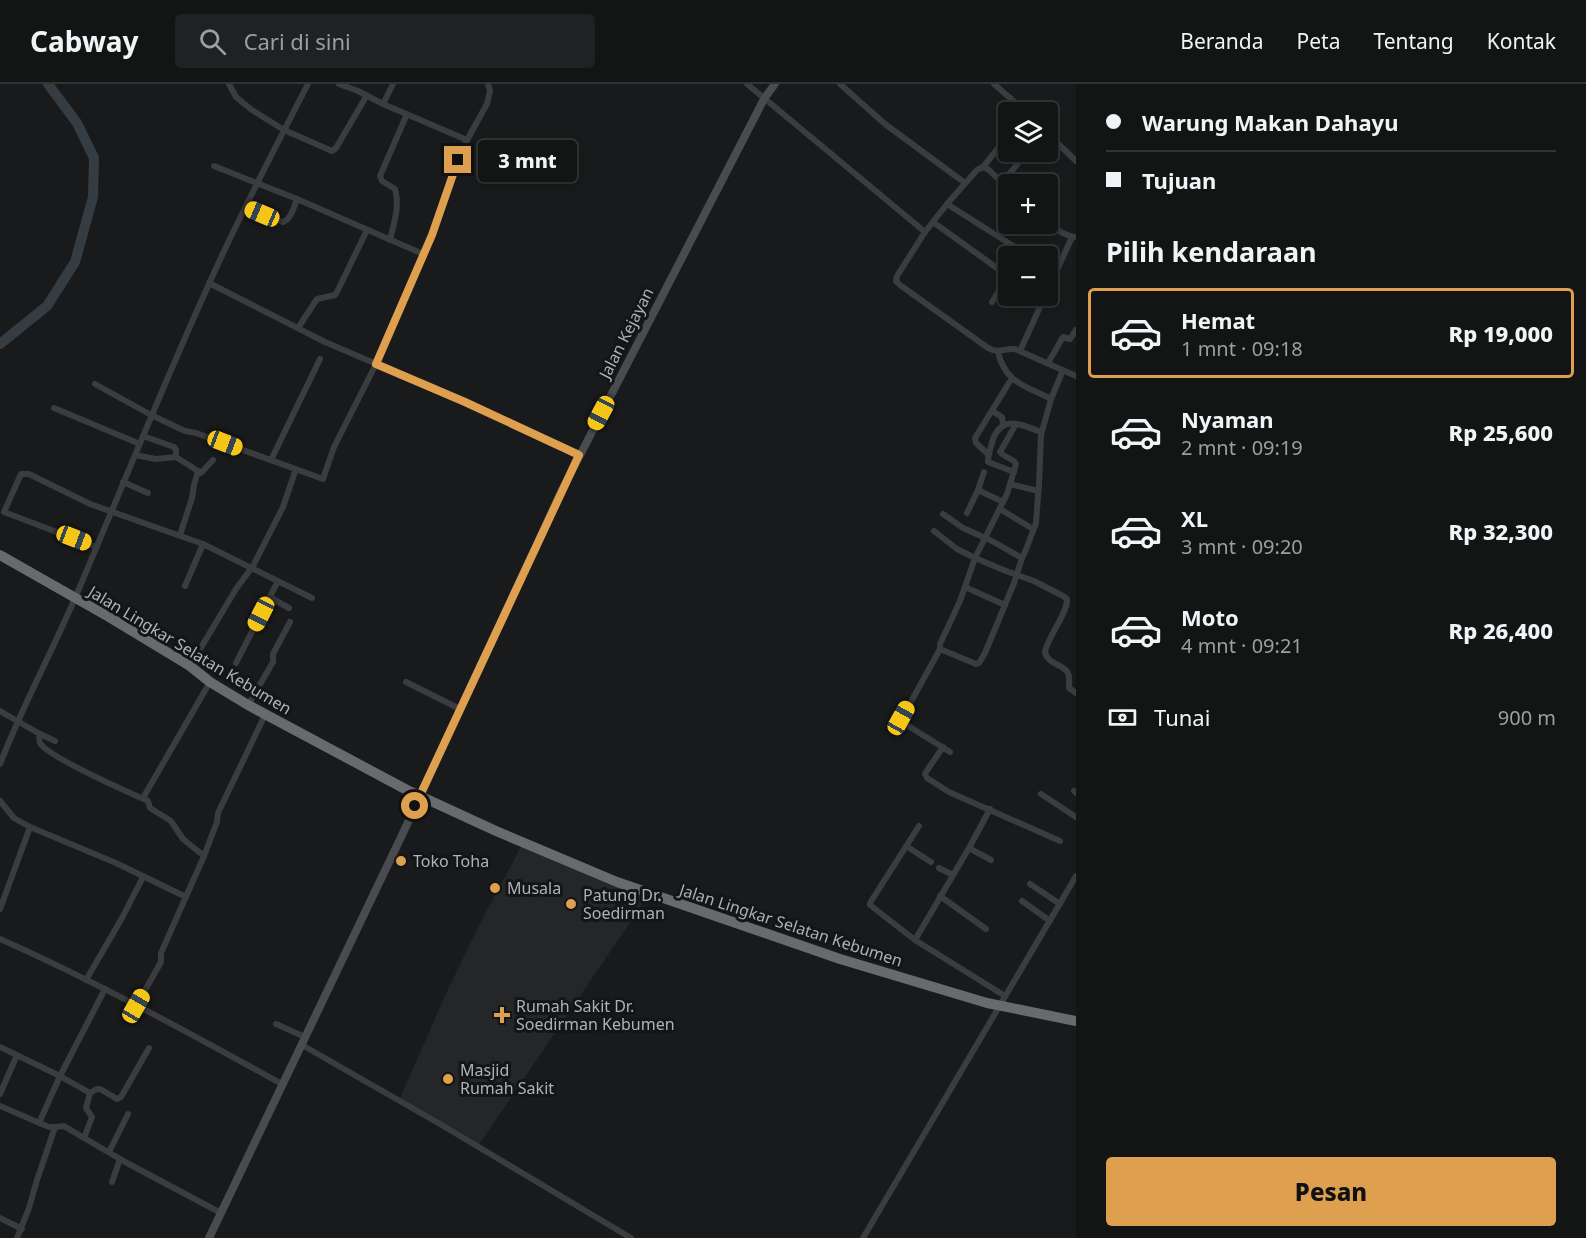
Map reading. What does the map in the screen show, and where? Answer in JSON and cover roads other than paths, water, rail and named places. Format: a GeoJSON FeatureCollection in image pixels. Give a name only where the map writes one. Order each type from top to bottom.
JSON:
{"type":"FeatureCollection","features":[{"type":"Feature","properties":{"kind":"highway","name":"Jalan Lingkar Selatan Kebumen"},"geometry":{"type":"LineString","coordinates":[[0,555],[109,617],[265,715],[420,796],[496,831],[617,882],[840,959],[999,1006],[1076,1021]]}},
{"type":"Feature","properties":{"kind":"main road","name":"Jalan Kejayan"},"geometry":{"type":"LineString","coordinates":[[209,1238],[420,796],[579,455],[764,99],[775,84]]}},
{"type":"Feature","properties":{"kind":"street"},"geometry":{"type":"LineString","coordinates":[[229,84],[243,104],[284,130],[332,151],[336,148],[367,95]]}},
{"type":"Feature","properties":{"kind":"street"},"geometry":{"type":"LineString","coordinates":[[0,764],[17,721],[75,598],[209,283],[308,84]]}},
{"type":"Feature","properties":{"kind":"street"},"geometry":{"type":"LineString","coordinates":[[339,84],[467,140]]}},
{"type":"Feature","properties":{"kind":"street"},"geometry":{"type":"LineString","coordinates":[[383,104],[393,84]]}},
{"type":"Feature","properties":{"kind":"street"},"geometry":{"type":"LineString","coordinates":[[95,384],[185,431],[320,478],[324,477],[334,447],[376,364],[432,235],[454,170],[467,140],[487,104],[490,91],[488,84]]}},
{"type":"Feature","properties":{"kind":"street"},"geometry":{"type":"LineString","coordinates":[[747,84],[925,232]]}},
{"type":"Feature","properties":{"kind":"street"},"geometry":{"type":"LineString","coordinates":[[840,84],[885,124],[965,183]]}},
{"type":"Feature","properties":{"kind":"street"},"geometry":{"type":"LineString","coordinates":[[994,84],[1015,102]]}},
{"type":"Feature","properties":{"kind":"street"},"geometry":{"type":"LineString","coordinates":[[390,240],[396,215],[396,193],[395,189],[382,181],[380,176],[407,114]]}},
{"type":"Feature","properties":{"kind":"street"},"geometry":{"type":"LineString","coordinates":[[1058,144],[1076,161]]}},
{"type":"Feature","properties":{"kind":"street"},"geometry":{"type":"LineString","coordinates":[[998,148],[983,167],[965,183],[925,232],[896,281],[988,348],[999,352],[1011,348],[1076,376]]}},
{"type":"Feature","properties":{"kind":"street"},"geometry":{"type":"LineString","coordinates":[[1009,174],[1019,162]]}},
{"type":"Feature","properties":{"kind":"street"},"geometry":{"type":"LineString","coordinates":[[214,166],[423,254]]}},
{"type":"Feature","properties":{"kind":"street"},"geometry":{"type":"LineString","coordinates":[[983,167],[998,179]]}},
{"type":"Feature","properties":{"kind":"street"},"geometry":{"type":"LineString","coordinates":[[245,207],[283,222],[289,217],[297,199]]}},
{"type":"Feature","properties":{"kind":"street"},"geometry":{"type":"LineString","coordinates":[[947,204],[1010,246]]}},
{"type":"Feature","properties":{"kind":"street"},"geometry":{"type":"LineString","coordinates":[[933,222],[998,269]]}},
{"type":"Feature","properties":{"kind":"street"},"geometry":{"type":"LineString","coordinates":[[298,328],[317,299],[335,295],[338,292],[368,230]]}},
{"type":"Feature","properties":{"kind":"street"},"geometry":{"type":"LineString","coordinates":[[1058,231],[1074,237],[1058,269]]}},
{"type":"Feature","properties":{"kind":"street"},"geometry":{"type":"LineString","coordinates":[[209,283],[325,342],[465,402],[579,455]]}},
{"type":"Feature","properties":{"kind":"street"},"geometry":{"type":"LineString","coordinates":[[992,302],[998,292]]}},
{"type":"Feature","properties":{"kind":"street"},"geometry":{"type":"LineString","coordinates":[[1020,351],[1041,306]]}},
{"type":"Feature","properties":{"kind":"street"},"geometry":{"type":"LineString","coordinates":[[1048,363],[1063,337],[1070,339],[1076,330]]}},
{"type":"Feature","properties":{"kind":"street"},"geometry":{"type":"LineString","coordinates":[[999,352],[1003,365],[1012,378],[1051,399]]}},
{"type":"Feature","properties":{"kind":"street"},"geometry":{"type":"LineString","coordinates":[[271,460],[320,358]]}},
{"type":"Feature","properties":{"kind":"street"},"geometry":{"type":"LineString","coordinates":[[940,648],[979,663],[1005,605],[1033,530],[1036,516],[1041,432],[1063,370]]}},
{"type":"Feature","properties":{"kind":"street"},"geometry":{"type":"LineString","coordinates":[[988,454],[975,441],[976,436],[1012,378]]}},
{"type":"Feature","properties":{"kind":"street"},"geometry":{"type":"LineString","coordinates":[[54,408],[140,444]]}},
{"type":"Feature","properties":{"kind":"street"},"geometry":{"type":"LineString","coordinates":[[992,411],[1002,417],[1003,424],[994,437],[988,454],[988,462],[1014,472]]}},
{"type":"Feature","properties":{"kind":"street"},"geometry":{"type":"LineString","coordinates":[[1003,424],[1016,424],[1041,432]]}},
{"type":"Feature","properties":{"kind":"street"},"geometry":{"type":"LineString","coordinates":[[950,752],[901,720],[940,648],[975,558],[1010,484],[1015,462],[1000,452],[1016,424]]}},
{"type":"Feature","properties":{"kind":"street"},"geometry":{"type":"LineString","coordinates":[[143,436],[174,447],[176,457]]}},
{"type":"Feature","properties":{"kind":"street"},"geometry":{"type":"LineString","coordinates":[[994,437],[1006,442]]}},
{"type":"Feature","properties":{"kind":"street"},"geometry":{"type":"LineString","coordinates":[[135,455],[156,459],[176,457],[202,472],[213,460]]}},
{"type":"Feature","properties":{"kind":"street"},"geometry":{"type":"LineString","coordinates":[[190,666],[236,589],[252,568],[283,507],[296,470]]}},
{"type":"Feature","properties":{"kind":"street"},"geometry":{"type":"LineString","coordinates":[[180,535],[198,471]]}},
{"type":"Feature","properties":{"kind":"street"},"geometry":{"type":"LineString","coordinates":[[967,513],[984,472]]}},
{"type":"Feature","properties":{"kind":"street"},"geometry":{"type":"LineString","coordinates":[[96,547],[2,513],[19,476],[24,473],[110,512],[203,544],[312,598]]}},
{"type":"Feature","properties":{"kind":"street"},"geometry":{"type":"LineString","coordinates":[[123,482],[148,493]]}},
{"type":"Feature","properties":{"kind":"street"},"geometry":{"type":"LineString","coordinates":[[1010,484],[1038,490]]}},
{"type":"Feature","properties":{"kind":"street"},"geometry":{"type":"LineString","coordinates":[[978,490],[1033,530]]}},
{"type":"Feature","properties":{"kind":"street"},"geometry":{"type":"LineString","coordinates":[[943,514],[963,528],[1022,558]]}},
{"type":"Feature","properties":{"kind":"street"},"geometry":{"type":"LineString","coordinates":[[934,531],[957,549],[1023,576],[1067,599],[1067,607],[1052,633],[1045,652],[1048,660],[1068,673],[1069,688],[1076,693]]}},
{"type":"Feature","properties":{"kind":"street"},"geometry":{"type":"LineString","coordinates":[[185,586],[203,544]]}},
{"type":"Feature","properties":{"kind":"street"},"geometry":{"type":"LineString","coordinates":[[236,663],[278,581]]}},
{"type":"Feature","properties":{"kind":"street"},"geometry":{"type":"LineString","coordinates":[[965,586],[1005,605]]}},
{"type":"Feature","properties":{"kind":"street"},"geometry":{"type":"LineString","coordinates":[[269,597],[289,608]]}},
{"type":"Feature","properties":{"kind":"street"},"geometry":{"type":"LineString","coordinates":[[248,705],[273,662],[273,654],[290,622]]}},
{"type":"Feature","properties":{"kind":"street"},"geometry":{"type":"LineString","coordinates":[[143,798],[210,682]]}},
{"type":"Feature","properties":{"kind":"street"},"geometry":{"type":"LineString","coordinates":[[406,682],[460,709]]}},
{"type":"Feature","properties":{"kind":"street"},"geometry":{"type":"LineString","coordinates":[[0,711],[55,741]]}},
{"type":"Feature","properties":{"kind":"street"},"geometry":{"type":"LineString","coordinates":[[136,1006],[161,963],[161,953],[204,856],[217,822],[218,813],[265,715]]}},
{"type":"Feature","properties":{"kind":"street"},"geometry":{"type":"LineString","coordinates":[[40,734],[39,740],[44,748],[92,775],[148,801],[150,808],[171,821],[183,839],[204,856]]}},
{"type":"Feature","properties":{"kind":"street"},"geometry":{"type":"LineString","coordinates":[[943,747],[925,776],[949,792],[1060,840]]}},
{"type":"Feature","properties":{"kind":"street"},"geometry":{"type":"LineString","coordinates":[[1041,794],[1076,817]]}},
{"type":"Feature","properties":{"kind":"street"},"geometry":{"type":"LineString","coordinates":[[0,801],[14,818],[30,827],[116,863],[186,897]]}},
{"type":"Feature","properties":{"kind":"street"},"geometry":{"type":"LineString","coordinates":[[915,940],[990,809]]}},
{"type":"Feature","properties":{"kind":"street"},"geometry":{"type":"LineString","coordinates":[[920,826],[870,904],[915,940],[1005,996]]}},
{"type":"Feature","properties":{"kind":"street"},"geometry":{"type":"LineString","coordinates":[[0,909],[30,827]]}},
{"type":"Feature","properties":{"kind":"street"},"geometry":{"type":"LineString","coordinates":[[906,846],[931,862]]}},
{"type":"Feature","properties":{"kind":"street"},"geometry":{"type":"LineString","coordinates":[[969,848],[991,860]]}},
{"type":"Feature","properties":{"kind":"street"},"geometry":{"type":"LineString","coordinates":[[939,868],[952,875]]}},
{"type":"Feature","properties":{"kind":"street"},"geometry":{"type":"LineString","coordinates":[[863,1238],[1076,876]]}},
{"type":"Feature","properties":{"kind":"street"},"geometry":{"type":"LineString","coordinates":[[86,980],[143,877]]}},
{"type":"Feature","properties":{"kind":"street"},"geometry":{"type":"LineString","coordinates":[[1030,884],[1060,904]]}},
{"type":"Feature","properties":{"kind":"street"},"geometry":{"type":"LineString","coordinates":[[940,896],[986,929]]}},
{"type":"Feature","properties":{"kind":"street"},"geometry":{"type":"LineString","coordinates":[[1022,901],[1050,921]]}},
{"type":"Feature","properties":{"kind":"street"},"geometry":{"type":"LineString","coordinates":[[0,939],[59,965],[282,1084]]}},
{"type":"Feature","properties":{"kind":"street"},"geometry":{"type":"LineString","coordinates":[[39,1123],[60,1076],[105,989]]}},
{"type":"Feature","properties":{"kind":"street"},"geometry":{"type":"LineString","coordinates":[[276,1024],[631,1238]]}},
{"type":"Feature","properties":{"kind":"street"},"geometry":{"type":"LineString","coordinates":[[0,1047],[87,1091],[100,1089],[114,1099],[118,1098],[148,1048]]}},
{"type":"Feature","properties":{"kind":"street"},"geometry":{"type":"LineString","coordinates":[[0,1094],[17,1055]]}},
{"type":"Feature","properties":{"kind":"street"},"geometry":{"type":"LineString","coordinates":[[84,1138],[92,1117],[86,1108],[87,1091]]}},
{"type":"Feature","properties":{"kind":"street"},"geometry":{"type":"LineString","coordinates":[[0,1106],[49,1127],[64,1126],[221,1213]]}},
{"type":"Feature","properties":{"kind":"street"},"geometry":{"type":"LineString","coordinates":[[109,1152],[128,1114]]}},
{"type":"Feature","properties":{"kind":"street"},"geometry":{"type":"LineString","coordinates":[[17,1238],[22,1229],[55,1127]]}},
{"type":"Feature","properties":{"kind":"street"},"geometry":{"type":"LineString","coordinates":[[112,1182],[120,1159]]}},
{"type":"Feature","properties":{"kind":"street"},"geometry":{"type":"LineString","coordinates":[[0,1218],[22,1229]]}},
{"type":"Feature","properties":{"kind":"waterway"},"geometry":{"type":"LineString","coordinates":[[0,344],[47,306],[75,262],[93,197],[94,158],[77,123],[48,84]]}},
{"type":"Feature","properties":{"kind":"place","name":"Toko Toha"},"geometry":{"type":"Point","coordinates":[401,861]}},
{"type":"Feature","properties":{"kind":"place","name":"Musala"},"geometry":{"type":"Point","coordinates":[495,888]}},
{"type":"Feature","properties":{"kind":"place","name":"Patung Dr. Soedirman"},"geometry":{"type":"Point","coordinates":[571,904]}},
{"type":"Feature","properties":{"kind":"place","name":"Rumah Sakit Dr. Soedirman Kebumen"},"geometry":{"type":"Point","coordinates":[502,1015]}},
{"type":"Feature","properties":{"kind":"place","name":"Masjid Rumah Sakit"},"geometry":{"type":"Point","coordinates":[448,1079]}}]}
